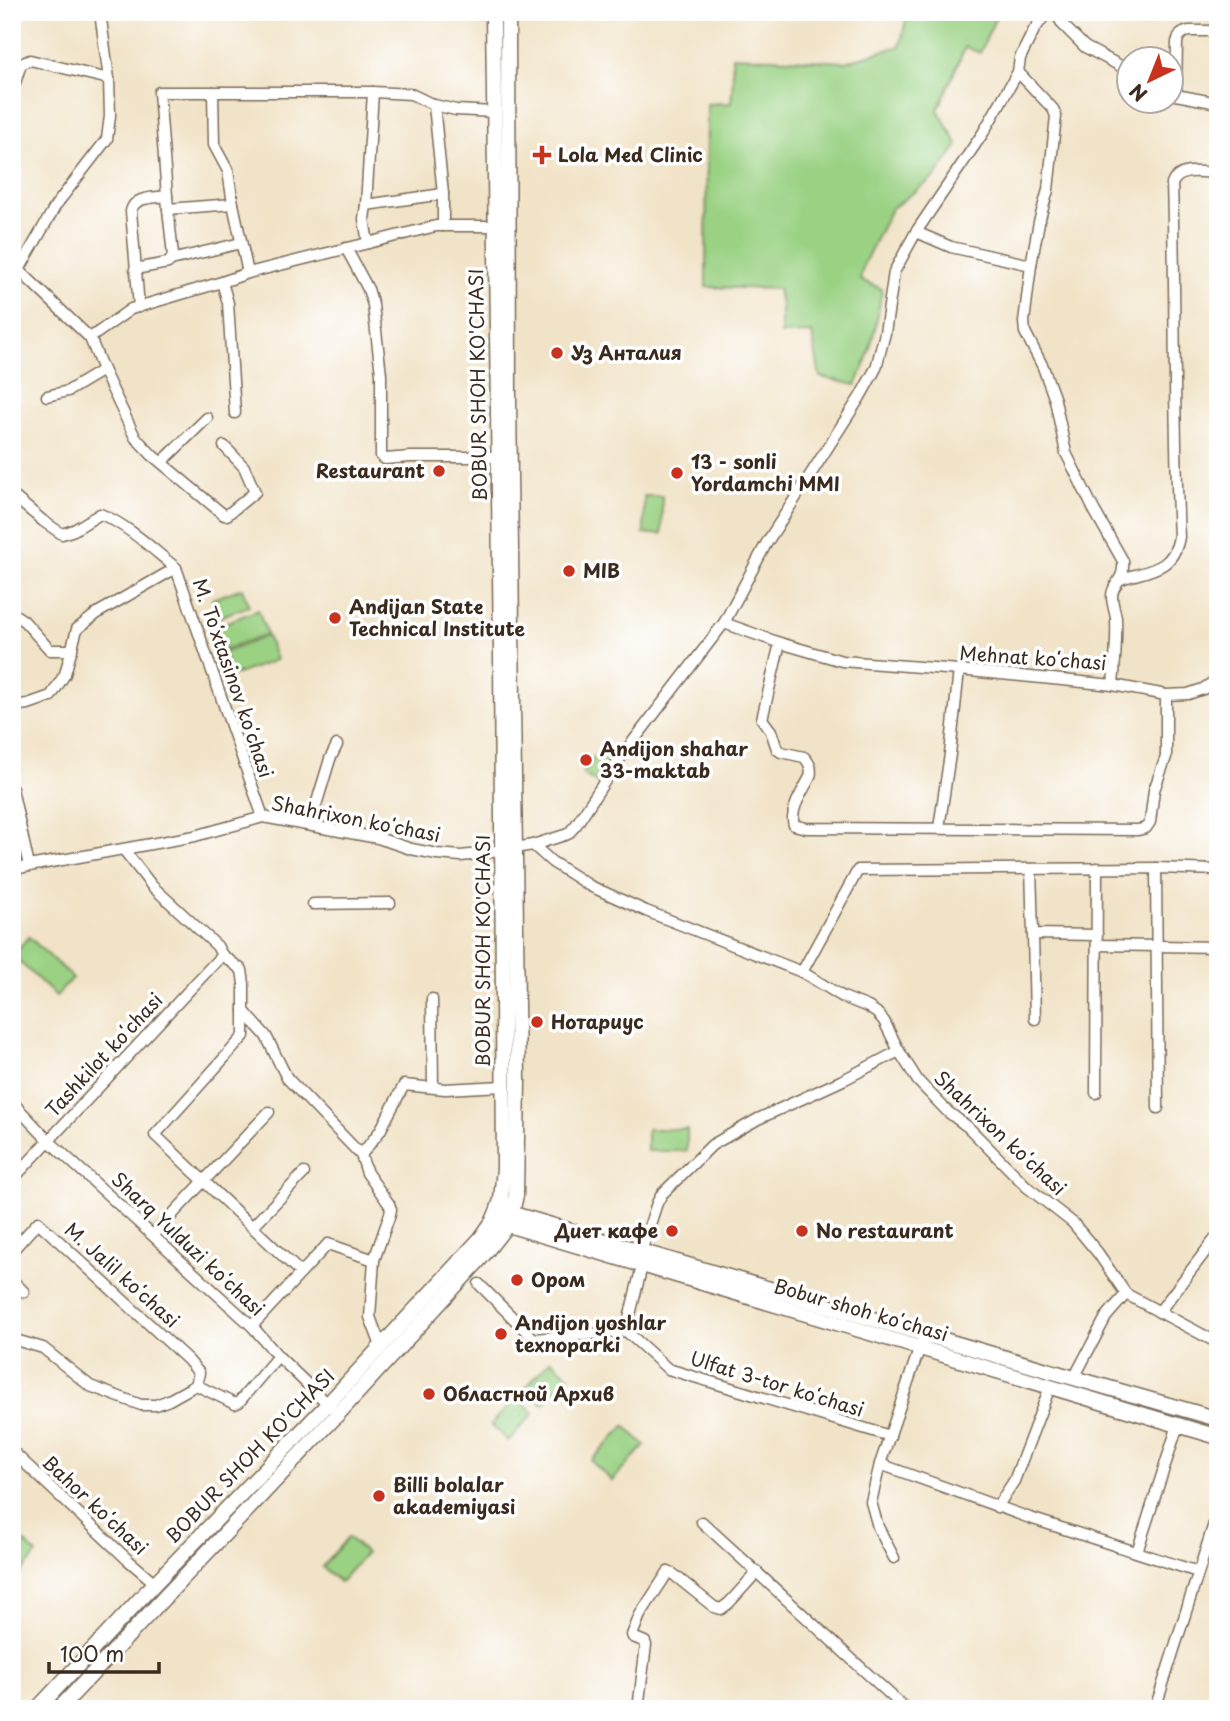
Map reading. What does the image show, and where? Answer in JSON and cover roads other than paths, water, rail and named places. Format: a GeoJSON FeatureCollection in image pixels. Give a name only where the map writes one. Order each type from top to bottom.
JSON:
{"type":"FeatureCollection","features":[{"type":"Feature","properties":{"kind":"main road","name":"BOBUR SHOH KO'CHASI"},"geometry":{"type":"LineString","coordinates":[[37,1709],[155,1583],[333,1409],[481,1258],[516,1195],[518,1176],[501,652],[493,12]]}},
{"type":"Feature","properties":{"kind":"main road","name":"BOBUR SHOH KO'CHASI"},"geometry":{"type":"LineString","coordinates":[[503,1217],[501,1200],[504,1168],[508,849],[508,12]]}},
{"type":"Feature","properties":{"kind":"main road","name":"BOBUR SHOH KO'CHASI"},"geometry":{"type":"LineString","coordinates":[[333,1409],[381,1346],[503,1217]]}},
{"type":"Feature","properties":{"kind":"main road","name":"Bobur shoh koʻchasi"},"geometry":{"type":"LineString","coordinates":[[503,1217],[922,1341],[1074,1378],[1218,1419]]}},
{"type":"Feature","properties":{"kind":"main road","name":"Bobur shoh koʻchasi"},"geometry":{"type":"LineString","coordinates":[[922,1341],[1050,1387],[1218,1437]]}},
{"type":"Feature","properties":{"kind":"main road"},"geometry":{"type":"LineString","coordinates":[[59,1709],[333,1409]]}},
{"type":"Feature","properties":{"kind":"street"},"geometry":{"type":"LineString","coordinates":[[100,12],[109,79],[110,116],[107,139],[57,205],[16,272],[90,338],[135,437],[219,512],[228,515],[254,492],[244,467],[224,446]]}},
{"type":"Feature","properties":{"kind":"street"},"geometry":{"type":"LineString","coordinates":[[508,849],[533,845],[568,834],[618,761],[724,623],[766,544],[876,368],[885,333],[894,272],[916,232],[983,133],[1018,72],[1020,58],[1034,30],[1047,12]]}},
{"type":"Feature","properties":{"kind":"street"},"geometry":{"type":"LineString","coordinates":[[1055,12],[1063,25],[1085,47],[1114,62]]}},
{"type":"Feature","properties":{"kind":"street"},"geometry":{"type":"LineString","coordinates":[[1178,46],[1179,37],[1185,32],[1218,31]]}},
{"type":"Feature","properties":{"kind":"street"},"geometry":{"type":"LineString","coordinates":[[12,92],[21,64],[30,60],[109,79]]}},
{"type":"Feature","properties":{"kind":"street","name":"Mehnat koʻchasi"},"geometry":{"type":"LineString","coordinates":[[724,623],[842,661],[1113,685],[1116,616],[1112,594],[1121,579],[1123,561],[1066,453],[1055,400],[1043,367],[1025,332],[1031,265],[1038,222],[1048,190],[1056,116],[1053,109],[1018,72]]}},
{"type":"Feature","properties":{"kind":"street"},"geometry":{"type":"LineString","coordinates":[[172,260],[159,92],[411,94],[434,105],[456,110],[494,112]]}},
{"type":"Feature","properties":{"kind":"street"},"geometry":{"type":"LineString","coordinates":[[213,92],[214,145],[228,172],[248,273]]}},
{"type":"Feature","properties":{"kind":"street"},"geometry":{"type":"LineString","coordinates":[[368,243],[364,219],[373,92]]}},
{"type":"Feature","properties":{"kind":"street"},"geometry":{"type":"LineString","coordinates":[[1184,96],[1218,103]]}},
{"type":"Feature","properties":{"kind":"street"},"geometry":{"type":"LineString","coordinates":[[434,105],[443,194],[443,226]]}},
{"type":"Feature","properties":{"kind":"street"},"geometry":{"type":"LineString","coordinates":[[1121,579],[1160,566],[1174,556],[1177,548],[1179,537],[1175,466],[1172,184],[1181,173],[1218,173]]}},
{"type":"Feature","properties":{"kind":"street"},"geometry":{"type":"LineString","coordinates":[[366,205],[443,194]]}},
{"type":"Feature","properties":{"kind":"street"},"geometry":{"type":"LineString","coordinates":[[139,307],[132,205],[138,201],[167,196]]}},
{"type":"Feature","properties":{"kind":"street"},"geometry":{"type":"LineString","coordinates":[[168,209],[233,204]]}},
{"type":"Feature","properties":{"kind":"street"},"geometry":{"type":"LineString","coordinates":[[90,338],[131,309],[248,273],[436,226],[495,226]]}},
{"type":"Feature","properties":{"kind":"street"},"geometry":{"type":"LineString","coordinates":[[916,232],[951,247],[1031,265]]}},
{"type":"Feature","properties":{"kind":"street"},"geometry":{"type":"LineString","coordinates":[[135,269],[241,243]]}},
{"type":"Feature","properties":{"kind":"street"},"geometry":{"type":"LineString","coordinates":[[346,248],[368,289],[373,305],[381,374],[381,456],[385,459],[498,457]]}},
{"type":"Feature","properties":{"kind":"street"},"geometry":{"type":"LineString","coordinates":[[222,282],[228,303],[235,413]]}},
{"type":"Feature","properties":{"kind":"street"},"geometry":{"type":"LineString","coordinates":[[47,396],[68,391],[103,370]]}},
{"type":"Feature","properties":{"kind":"street"},"geometry":{"type":"LineString","coordinates":[[162,462],[208,418]]}},
{"type":"Feature","properties":{"kind":"street"},"geometry":{"type":"LineString","coordinates":[[12,495],[62,534],[100,514],[106,516],[177,568]]}},
{"type":"Feature","properties":{"kind":"street","name":"M. Toʻxtasinov koʻchasi"},"geometry":{"type":"LineString","coordinates":[[12,706],[51,696],[61,682],[77,629],[99,612],[177,568],[263,817]]}},
{"type":"Feature","properties":{"kind":"street"},"geometry":{"type":"LineString","coordinates":[[12,613],[24,621],[50,650],[72,650]]}},
{"type":"Feature","properties":{"kind":"street"},"geometry":{"type":"LineString","coordinates":[[780,643],[762,719],[771,731],[777,749],[804,757],[810,766],[810,777],[793,811],[792,819],[794,825],[806,828],[1146,828],[1150,822],[1154,790],[1166,757],[1166,695]]}},
{"type":"Feature","properties":{"kind":"street"},"geometry":{"type":"LineString","coordinates":[[939,828],[959,670]]}},
{"type":"Feature","properties":{"kind":"street"},"geometry":{"type":"LineString","coordinates":[[1113,685],[1166,695],[1188,694],[1202,689],[1218,678]]}},
{"type":"Feature","properties":{"kind":"street"},"geometry":{"type":"LineString","coordinates":[[310,825],[330,759],[337,745]]}},
{"type":"Feature","properties":{"kind":"street"},"geometry":{"type":"LineString","coordinates":[[12,789],[29,866]]}},
{"type":"Feature","properties":{"kind":"street","name":"Shahrixon koʻchasi"},"geometry":{"type":"LineString","coordinates":[[12,870],[195,836],[263,817],[378,838],[437,854],[461,856],[508,849]]}},
{"type":"Feature","properties":{"kind":"street","name":"Shahrixon koʻchasi"},"geometry":{"type":"LineString","coordinates":[[533,845],[552,862],[590,886],[646,911],[802,972],[877,1013],[918,1081],[1027,1187],[1073,1223],[1126,1294],[1218,1343]]}},
{"type":"Feature","properties":{"kind":"street"},"geometry":{"type":"LineString","coordinates":[[124,850],[152,886],[217,946],[222,955],[242,970],[244,984],[244,1037],[155,1135],[301,1273]]}},
{"type":"Feature","properties":{"kind":"street"},"geometry":{"type":"LineString","coordinates":[[1096,1093],[1097,868]]}},
{"type":"Feature","properties":{"kind":"street"},"geometry":{"type":"LineString","coordinates":[[1156,868],[1158,1108]]}},
{"type":"Feature","properties":{"kind":"street"},"geometry":{"type":"LineString","coordinates":[[1031,869],[1035,1019]]}},
{"type":"Feature","properties":{"kind":"street"},"geometry":{"type":"LineString","coordinates":[[802,972],[858,870],[1218,870]]}},
{"type":"Feature","properties":{"kind":"street"},"geometry":{"type":"LineString","coordinates":[[313,904],[390,903]]}},
{"type":"Feature","properties":{"kind":"street"},"geometry":{"type":"LineString","coordinates":[[1032,934],[1156,946],[1218,947]]}},
{"type":"Feature","properties":{"kind":"street","name":"Tashkilot koʻchasi"},"geometry":{"type":"LineString","coordinates":[[12,1180],[222,955]]}},
{"type":"Feature","properties":{"kind":"street"},"geometry":{"type":"LineString","coordinates":[[432,999],[433,1087]]}},
{"type":"Feature","properties":{"kind":"street"},"geometry":{"type":"LineString","coordinates":[[244,1011],[266,1036],[287,1078],[361,1155],[367,1173],[389,1203],[391,1209],[374,1260],[370,1317],[381,1346]]}},
{"type":"Feature","properties":{"kind":"street"},"geometry":{"type":"LineString","coordinates":[[479,1284],[534,1339],[626,1331],[642,1259],[657,1203],[662,1194],[712,1145],[758,1119],[899,1051]]}},
{"type":"Feature","properties":{"kind":"street"},"geometry":{"type":"LineString","coordinates":[[361,1155],[380,1131],[404,1085],[445,1089],[503,1086]]}},
{"type":"Feature","properties":{"kind":"street","name":"Sharq Yulduzi koʻchasi"},"geometry":{"type":"LineString","coordinates":[[12,1102],[49,1141],[252,1326],[278,1356],[333,1409]]}},
{"type":"Feature","properties":{"kind":"street"},"geometry":{"type":"LineString","coordinates":[[153,1235],[269,1112]]}},
{"type":"Feature","properties":{"kind":"street"},"geometry":{"type":"LineString","coordinates":[[252,1227],[303,1173]]}},
{"type":"Feature","properties":{"kind":"street","name":"M. Jalil koʻchasi"},"geometry":{"type":"LineString","coordinates":[[12,1251],[38,1222],[188,1360],[199,1373],[196,1385]]}},
{"type":"Feature","properties":{"kind":"street"},"geometry":{"type":"LineString","coordinates":[[1158,1312],[1218,1235]]}},
{"type":"Feature","properties":{"kind":"street"},"geometry":{"type":"LineString","coordinates":[[252,1326],[328,1244],[374,1260]]}},
{"type":"Feature","properties":{"kind":"street"},"geometry":{"type":"LineString","coordinates":[[12,1280],[24,1292]]}},
{"type":"Feature","properties":{"kind":"street"},"geometry":{"type":"LineString","coordinates":[[1074,1378],[1106,1317],[1126,1294]]}},
{"type":"Feature","properties":{"kind":"street","name":"Ulfat 3-tor koʻchasi"},"geometry":{"type":"LineString","coordinates":[[626,1331],[668,1369],[890,1436]]}},
{"type":"Feature","properties":{"kind":"street"},"geometry":{"type":"LineString","coordinates":[[12,1339],[43,1348],[90,1386],[141,1405],[156,1405],[196,1385],[235,1404],[278,1356]]}},
{"type":"Feature","properties":{"kind":"street"},"geometry":{"type":"LineString","coordinates":[[894,1558],[878,1527],[871,1502],[880,1464],[922,1341]]}},
{"type":"Feature","properties":{"kind":"street"},"geometry":{"type":"LineString","coordinates":[[998,1507],[1014,1481],[1050,1387]]}},
{"type":"Feature","properties":{"kind":"street"},"geometry":{"type":"LineString","coordinates":[[1137,1552],[1178,1425]]}},
{"type":"Feature","properties":{"kind":"street","name":"Bahor koʻchasi"},"geometry":{"type":"LineString","coordinates":[[12,1451],[155,1583]]}},
{"type":"Feature","properties":{"kind":"street"},"geometry":{"type":"LineString","coordinates":[[880,1464],[998,1507],[1198,1572]]}},
{"type":"Feature","properties":{"kind":"street"},"geometry":{"type":"LineString","coordinates":[[1155,1709],[1218,1511]]}},
{"type":"Feature","properties":{"kind":"street"},"geometry":{"type":"LineString","coordinates":[[702,1522],[906,1709]]}},
{"type":"Feature","properties":{"kind":"street"},"geometry":{"type":"LineString","coordinates":[[638,1709],[646,1645],[632,1635],[640,1615],[668,1572],[714,1607],[721,1609],[757,1572]]}},
{"type":"Feature","properties":{"kind":"place","name":"Lola Med Clinic"},"geometry":{"type":"Point","coordinates":[542,155]}},
{"type":"Feature","properties":{"kind":"place","name":"Уз Анталия"},"geometry":{"type":"Point","coordinates":[557,353]}},
{"type":"Feature","properties":{"kind":"place","name":"Restaurant"},"geometry":{"type":"Point","coordinates":[439,471]}},
{"type":"Feature","properties":{"kind":"place","name":"13 - sonli Yordamchi MMI"},"geometry":{"type":"Point","coordinates":[677,473]}},
{"type":"Feature","properties":{"kind":"place","name":"MIB"},"geometry":{"type":"Point","coordinates":[569,571]}},
{"type":"Feature","properties":{"kind":"place","name":"Andijan State Technical Institute"},"geometry":{"type":"Point","coordinates":[335,618]}},
{"type":"Feature","properties":{"kind":"place","name":"Andijon shahar 33-maktab"},"geometry":{"type":"Point","coordinates":[586,760]}},
{"type":"Feature","properties":{"kind":"place","name":"Нотариус"},"geometry":{"type":"Point","coordinates":[537,1022]}},
{"type":"Feature","properties":{"kind":"place","name":"Диет кафе"},"geometry":{"type":"Point","coordinates":[672,1231]}},
{"type":"Feature","properties":{"kind":"place","name":"No restaurant"},"geometry":{"type":"Point","coordinates":[802,1231]}},
{"type":"Feature","properties":{"kind":"place","name":"Ором"},"geometry":{"type":"Point","coordinates":[517,1280]}},
{"type":"Feature","properties":{"kind":"place","name":"Andijon yoshlar texnoparki"},"geometry":{"type":"Point","coordinates":[501,1334]}},
{"type":"Feature","properties":{"kind":"place","name":"Областной Архив"},"geometry":{"type":"Point","coordinates":[429,1394]}},
{"type":"Feature","properties":{"kind":"place","name":"Billi bolalar akademiyasi"},"geometry":{"type":"Point","coordinates":[379,1496]}}]}
